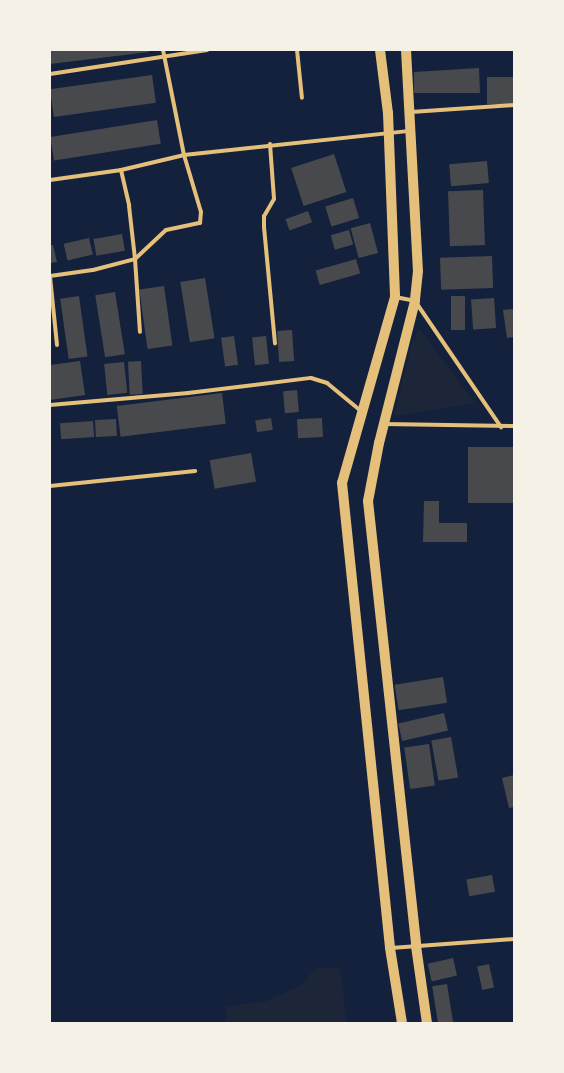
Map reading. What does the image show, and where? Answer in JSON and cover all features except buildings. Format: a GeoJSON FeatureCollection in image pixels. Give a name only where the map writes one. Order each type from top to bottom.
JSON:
{"type":"FeatureCollection","features":[{"type":"Feature","properties":{"kind":"main road"},"geometry":{"type":"LineString","coordinates":[[380,50],[388,132],[395,297],[361,411],[342,483],[390,948],[402,1023]]}},
{"type":"Feature","properties":{"kind":"main road"},"geometry":{"type":"LineString","coordinates":[[406,50],[418,272],[415,301],[384,424],[368,501],[416,946],[428,1023]]}},
{"type":"Feature","properties":{"kind":"street"},"geometry":{"type":"LineString","coordinates":[[57,345],[50,276],[93,270],[135,259],[166,230],[200,223],[201,212],[184,155],[163,50]]}},
{"type":"Feature","properties":{"kind":"street"},"geometry":{"type":"LineString","coordinates":[[50,74],[207,50]]}},
{"type":"Feature","properties":{"kind":"street"},"geometry":{"type":"LineString","coordinates":[[297,50],[302,98]]}},
{"type":"Feature","properties":{"kind":"street"},"geometry":{"type":"LineString","coordinates":[[410,112],[514,105]]}},
{"type":"Feature","properties":{"kind":"street"},"geometry":{"type":"LineString","coordinates":[[50,180],[121,170],[184,155],[270,144],[411,131]]}},
{"type":"Feature","properties":{"kind":"street"},"geometry":{"type":"LineString","coordinates":[[270,144],[274,199],[264,216],[264,227],[276,343]]}},
{"type":"Feature","properties":{"kind":"street"},"geometry":{"type":"LineString","coordinates":[[121,170],[129,206],[135,259],[140,332]]}},
{"type":"Feature","properties":{"kind":"street"},"geometry":{"type":"LineString","coordinates":[[395,297],[415,301],[501,427]]}},
{"type":"Feature","properties":{"kind":"street"},"geometry":{"type":"LineString","coordinates":[[50,405],[188,393],[311,378],[327,383],[361,411]]}},
{"type":"Feature","properties":{"kind":"street"},"geometry":{"type":"LineString","coordinates":[[384,424],[514,426]]}},
{"type":"Feature","properties":{"kind":"street"},"geometry":{"type":"LineString","coordinates":[[50,486],[195,471]]}},
{"type":"Feature","properties":{"kind":"street"},"geometry":{"type":"LineString","coordinates":[[390,948],[514,939]]}},
{"type":"Feature","properties":{"kind":"shaded area"},"geometry":{"type":"Polygon","coordinates":[[[419,328],[475,403],[394,416],[412,342],[419,328]]]}},
{"type":"Feature","properties":{"kind":"shaded area"},"geometry":{"type":"Polygon","coordinates":[[[340,967],[347,1023],[226,1023],[226,1007],[267,1001],[303,984],[315,968],[340,967]]]}}]}
